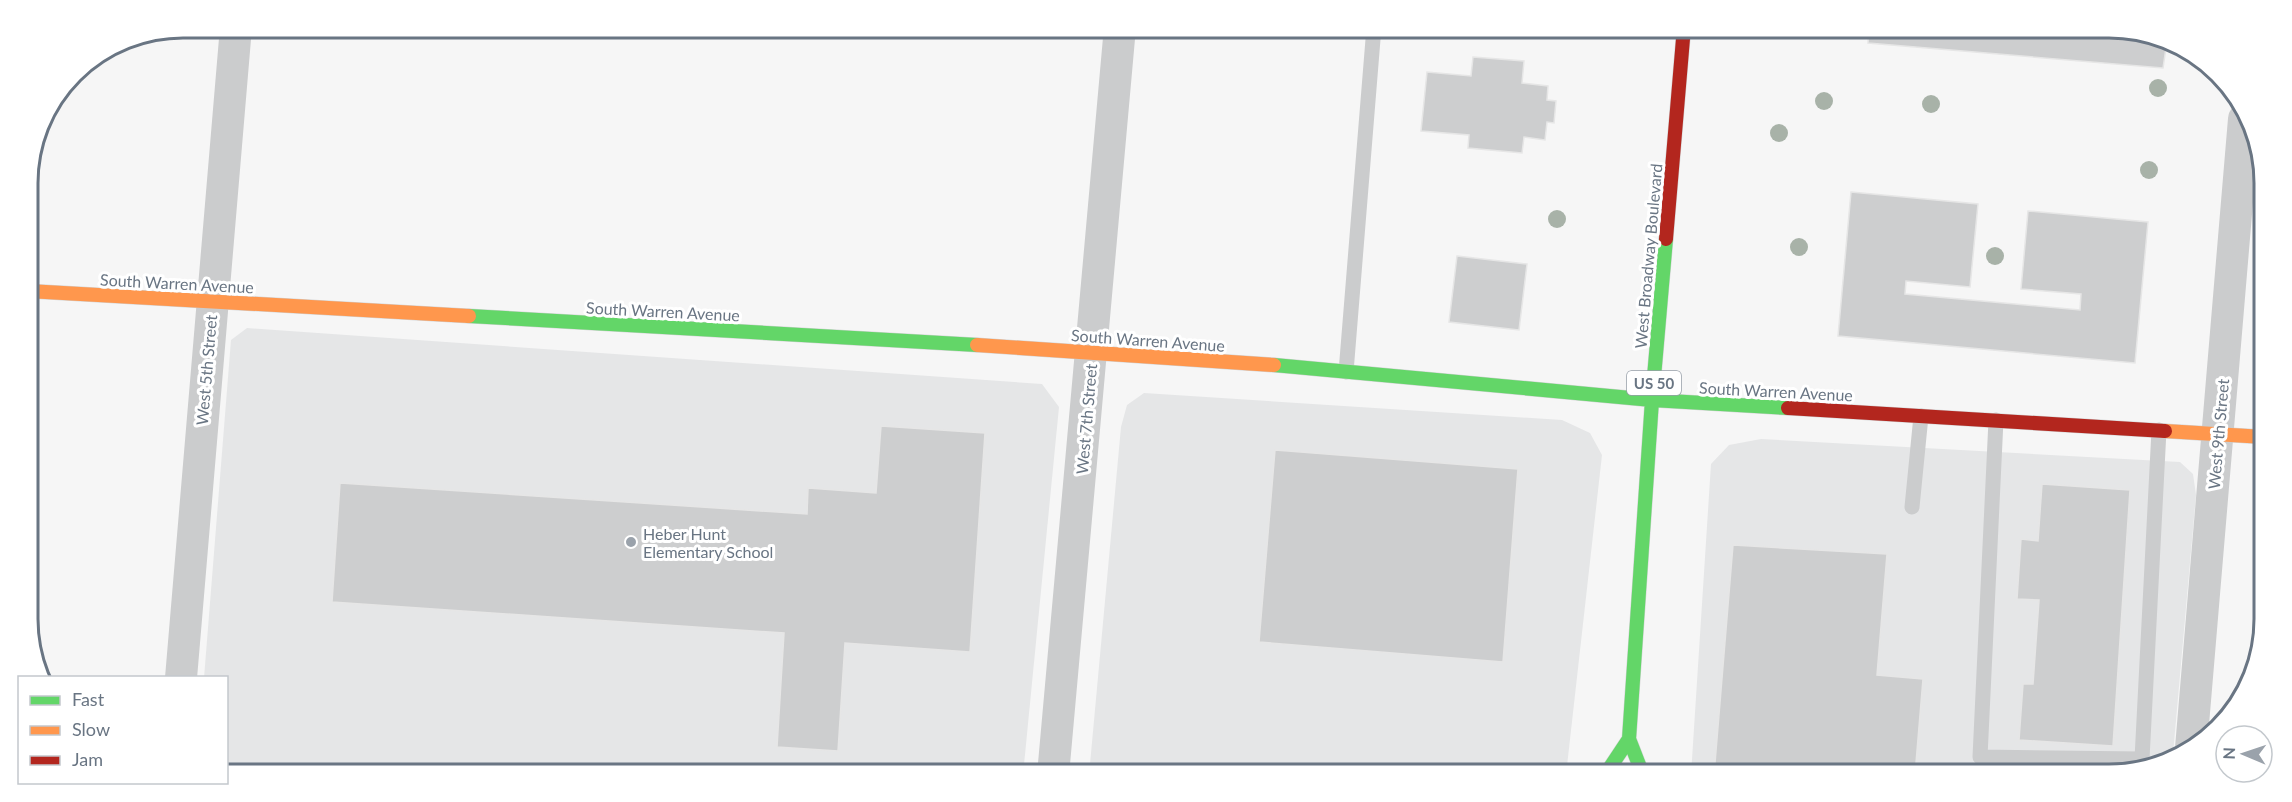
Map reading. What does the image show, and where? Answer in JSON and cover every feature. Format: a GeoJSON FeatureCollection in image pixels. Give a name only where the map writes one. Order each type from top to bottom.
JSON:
{"type":"FeatureCollection","features":[{"type":"Feature","properties":{"kind":"main road","name":"West Broadway Boulevard"},"geometry":{"type":"LineString","coordinates":[[1639,764],[1629,739],[1652,400],[1683,38]]}},
{"type":"Feature","properties":{"kind":"main road","name":"South Warren Avenue"},"geometry":{"type":"LineString","coordinates":[[38,292],[1092,352],[1652,400],[2254,436]]}},
{"type":"Feature","properties":{"kind":"main road","name":"West Broadway Boulevard"},"geometry":{"type":"LineString","coordinates":[[1612,764],[1629,739]]}},
{"type":"Feature","properties":{"kind":"street","name":"West 5th Street"},"geometry":{"type":"LineString","coordinates":[[181,676],[235,38]]}},
{"type":"Feature","properties":{"kind":"street","name":"West 7th Street"},"geometry":{"type":"LineString","coordinates":[[1054,764],[1119,38]]}},
{"type":"Feature","properties":{"kind":"street","name":"West 9th Street"},"geometry":{"type":"LineString","coordinates":[[2192,739],[2243,127]]}},
{"type":"Feature","properties":{"kind":"lane"},"geometry":{"type":"LineString","coordinates":[[1346,372],[1373,38]]}},
{"type":"Feature","properties":{"kind":"lane"},"geometry":{"type":"LineString","coordinates":[[1912,507],[1921,416]]}},
{"type":"Feature","properties":{"kind":"lane"},"geometry":{"type":"LineString","coordinates":[[1996,420],[1980,757],[2142,759],[2159,430]]}},
{"type":"Feature","properties":{"kind":"shaded area","name":"Heber Hunt Elementary School"},"geometry":{"type":"Polygon","coordinates":[[[247,328],[1042,384],[1059,407],[1024,764],[228,764],[228,676],[204,676],[231,340],[247,328]]]}},
{"type":"Feature","properties":{"kind":"shaded area"},"geometry":{"type":"Polygon","coordinates":[[[1144,393],[1562,420],[1590,433],[1602,455],[1567,764],[1090,764],[1121,427],[1127,405],[1144,393]]]}},
{"type":"Feature","properties":{"kind":"shaded area"},"geometry":{"type":"Polygon","coordinates":[[[1761,439],[2180,462],[2193,474],[2196,495],[2173,749],[2147,760],[2119,764],[1692,764],[1711,464],[1729,445],[1761,439]]]}},
{"type":"Feature","properties":{"kind":"building"},"geometry":{"type":"Polygon","coordinates":[[[1868,38],[2109,38],[2147,42],[2166,49],[2163,68],[1868,43],[1868,38]]]}},
{"type":"Feature","properties":{"kind":"building"},"geometry":{"type":"Polygon","coordinates":[[[1473,57],[1524,61],[1522,83],[1548,86],[1547,100],[1556,101],[1554,123],[1547,122],[1545,140],[1524,137],[1522,153],[1468,148],[1469,135],[1421,131],[1427,72],[1471,76],[1473,57]]]}},
{"type":"Feature","properties":{"kind":"building"},"geometry":{"type":"Polygon","coordinates":[[[1851,192],[1978,204],[1970,287],[1906,281],[1905,294],[2080,310],[2081,294],[2021,289],[2028,211],[2148,222],[2135,363],[1838,336],[1851,192]]]}},
{"type":"Feature","properties":{"kind":"building"},"geometry":{"type":"Polygon","coordinates":[[[1457,256],[1527,264],[1519,330],[1449,322],[1457,256]]]}},
{"type":"Feature","properties":{"kind":"building","name":"Heber Hunt Elementary School"},"geometry":{"type":"Polygon","coordinates":[[[881,426],[985,433],[970,652],[845,643],[838,751],[777,747],[784,633],[332,602],[340,483],[807,514],[808,488],[876,493],[881,426]]]}},
{"type":"Feature","properties":{"kind":"building"},"geometry":{"type":"Polygon","coordinates":[[[1275,450],[1518,469],[1503,662],[1259,642],[1275,450]]]}},
{"type":"Feature","properties":{"kind":"building"},"geometry":{"type":"Polygon","coordinates":[[[2042,484],[2130,490],[2113,746],[2019,740],[2023,684],[2033,684],[2039,600],[2017,599],[2021,539],[2038,541],[2042,484]]]}},
{"type":"Feature","properties":{"kind":"building"},"geometry":{"type":"Polygon","coordinates":[[[1733,545],[1887,554],[1877,675],[1923,679],[1916,764],[1715,764],[1733,545]]]}},
{"type":"Feature","properties":{"kind":"traffic: fast"},"geometry":{"type":"LineString","coordinates":[[1639,764],[1629,739],[1652,400],[1666,239]]}},
{"type":"Feature","properties":{"kind":"traffic: fast"},"geometry":{"type":"LineString","coordinates":[[469,316],[977,345]]}},
{"type":"Feature","properties":{"kind":"traffic: fast"},"geometry":{"type":"LineString","coordinates":[[1274,365],[1652,400],[1788,408]]}},
{"type":"Feature","properties":{"kind":"traffic: fast"},"geometry":{"type":"LineString","coordinates":[[1612,764],[1629,739]]}},
{"type":"Feature","properties":{"kind":"traffic: slow"},"geometry":{"type":"LineString","coordinates":[[38,292],[469,316]]}},
{"type":"Feature","properties":{"kind":"traffic: slow"},"geometry":{"type":"LineString","coordinates":[[977,345],[1274,365]]}},
{"type":"Feature","properties":{"kind":"traffic: slow"},"geometry":{"type":"LineString","coordinates":[[2165,431],[2254,436]]}},
{"type":"Feature","properties":{"kind":"traffic: jam"},"geometry":{"type":"LineString","coordinates":[[1666,239],[1683,38]]}},
{"type":"Feature","properties":{"kind":"traffic: jam"},"geometry":{"type":"LineString","coordinates":[[1788,408],[2165,431]]}},
{"type":"Feature","properties":{"kind":"place","name":"Heber Hunt Elementary School"},"geometry":{"type":"Point","coordinates":[631,542]}}]}
